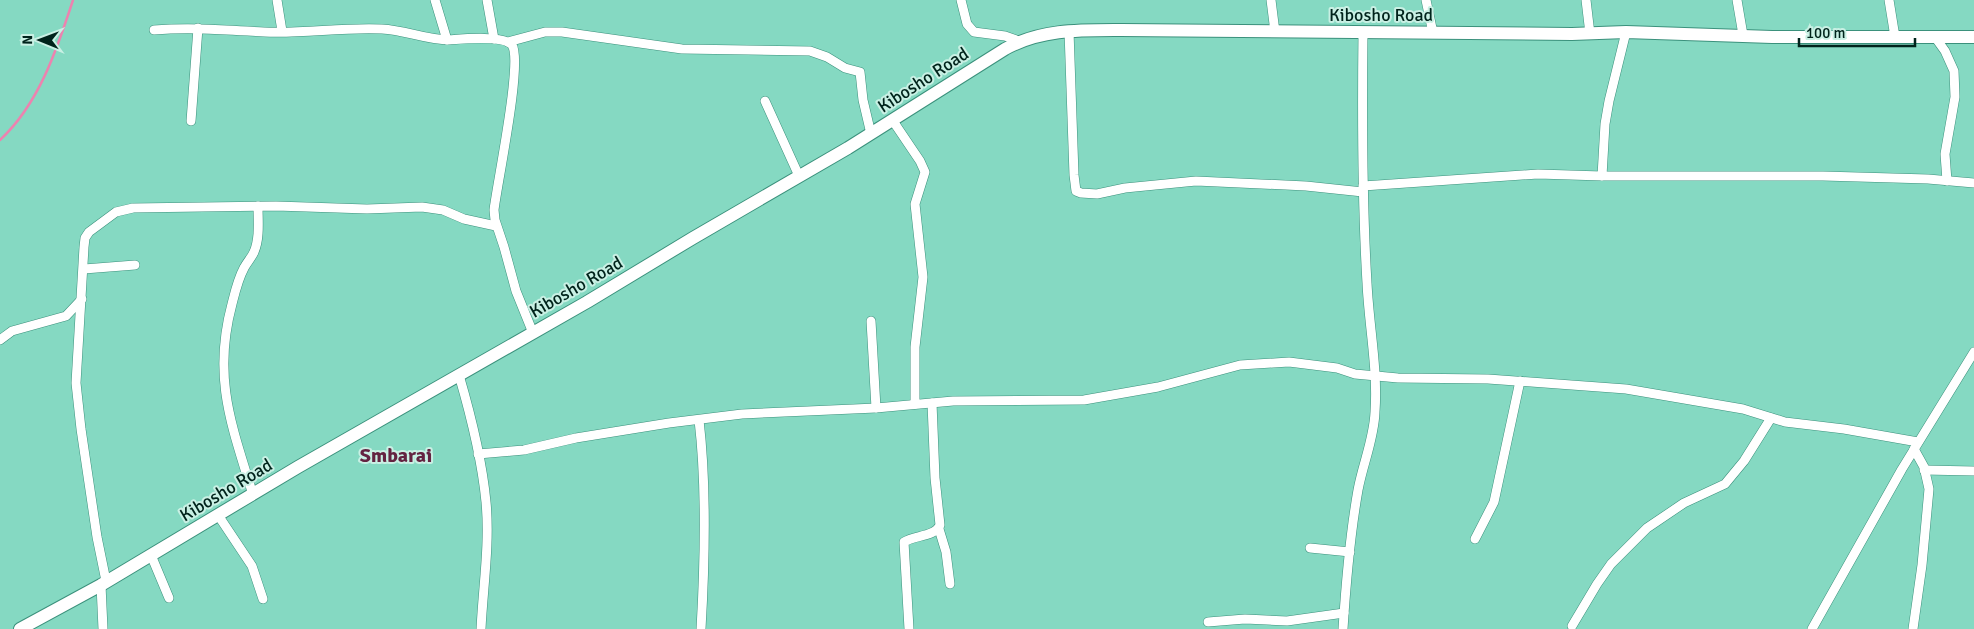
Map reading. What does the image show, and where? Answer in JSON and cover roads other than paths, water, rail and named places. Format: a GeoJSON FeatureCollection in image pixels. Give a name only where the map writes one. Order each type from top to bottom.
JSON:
{"type":"FeatureCollection","features":[{"type":"Feature","properties":{"kind":"street"},"geometry":{"type":"LineString","coordinates":[[277,0],[282,31]]}},
{"type":"Feature","properties":{"kind":"street"},"geometry":{"type":"LineString","coordinates":[[435,0],[447,40]]}},
{"type":"Feature","properties":{"kind":"street"},"geometry":{"type":"LineString","coordinates":[[487,0],[494,39]]}},
{"type":"Feature","properties":{"kind":"street"},"geometry":{"type":"LineString","coordinates":[[961,0],[967,24],[974,32],[1005,36],[1019,41]]}},
{"type":"Feature","properties":{"kind":"street"},"geometry":{"type":"LineString","coordinates":[[1271,0],[1275,32]]}},
{"type":"Feature","properties":{"kind":"street"},"geometry":{"type":"LineString","coordinates":[[1426,0],[1433,33]]}},
{"type":"Feature","properties":{"kind":"street"},"geometry":{"type":"LineString","coordinates":[[1586,0],[1590,34]]}},
{"type":"Feature","properties":{"kind":"street"},"geometry":{"type":"LineString","coordinates":[[1737,0],[1743,35]]}},
{"type":"Feature","properties":{"kind":"street"},"geometry":{"type":"LineString","coordinates":[[1889,0],[1895,37]]}},
{"type":"Feature","properties":{"kind":"street"},"geometry":{"type":"LineString","coordinates":[[191,121],[198,28]]}},
{"type":"Feature","properties":{"kind":"street"},"geometry":{"type":"LineString","coordinates":[[154,30],[198,28],[282,31],[382,29],[407,32],[425,38],[447,40],[494,39],[508,42],[545,32],[562,32],[682,49],[810,51],[828,57],[845,68],[860,72],[863,100],[871,134]]}},
{"type":"Feature","properties":{"kind":"street"},"geometry":{"type":"LineString","coordinates":[[1069,31],[1074,175],[1076,191],[1080,193],[1097,194],[1124,188],[1196,181],[1363,189],[1538,174],[1602,176],[1823,176],[1974,182]]}},
{"type":"Feature","properties":{"kind":"street","name":"Kibosho Road"},"geometry":{"type":"LineString","coordinates":[[21,629],[104,583],[298,467],[533,333],[871,134],[1019,41],[1035,36],[1069,31],[1590,34],[1626,32],[1974,37]]}},
{"type":"Feature","properties":{"kind":"street"},"geometry":{"type":"LineString","coordinates":[[1602,176],[1605,124],[1626,32]]}},
{"type":"Feature","properties":{"kind":"street"},"geometry":{"type":"LineString","coordinates":[[1343,629],[1350,552],[1360,482],[1374,425],[1375,376],[1367,293],[1363,189],[1363,33]]}},
{"type":"Feature","properties":{"kind":"street"},"geometry":{"type":"LineString","coordinates":[[1935,37],[1945,51],[1954,71],[1955,97],[1945,154],[1947,181]]}},
{"type":"Feature","properties":{"kind":"street"},"geometry":{"type":"LineString","coordinates":[[508,42],[514,50],[514,73],[507,133],[494,210],[496,226],[516,291],[533,333]]}},
{"type":"Feature","properties":{"kind":"street"},"geometry":{"type":"LineString","coordinates":[[765,101],[799,176]]}},
{"type":"Feature","properties":{"kind":"street"},"geometry":{"type":"LineString","coordinates":[[893,121],[920,161],[925,172],[915,204],[924,277],[915,347],[916,404]]}},
{"type":"Feature","properties":{"kind":"street"},"geometry":{"type":"LineString","coordinates":[[102,629],[104,583],[77,395],[85,238],[89,232],[116,212],[133,208],[258,206],[367,209],[430,207],[464,219],[496,226]]}},
{"type":"Feature","properties":{"kind":"street"},"geometry":{"type":"LineString","coordinates":[[254,495],[230,424],[225,400],[224,357],[225,337],[235,292],[244,267],[254,252],[257,242],[258,206]]}},
{"type":"Feature","properties":{"kind":"street"},"geometry":{"type":"LineString","coordinates":[[84,269],[135,265]]}},
{"type":"Feature","properties":{"kind":"street"},"geometry":{"type":"LineString","coordinates":[[0,340],[12,331],[66,316],[82,298]]}},
{"type":"Feature","properties":{"kind":"street"},"geometry":{"type":"LineString","coordinates":[[871,321],[876,408]]}},
{"type":"Feature","properties":{"kind":"street"},"geometry":{"type":"LineString","coordinates":[[1812,629],[1916,446],[1974,352]]}},
{"type":"Feature","properties":{"kind":"street"},"geometry":{"type":"LineString","coordinates":[[478,454],[524,450],[576,438],[750,414],[876,408],[932,403],[1084,400],[1158,387],[1240,365],[1266,362],[1315,365],[1375,376],[1398,378],[1472,378],[1626,389],[1743,409],[1795,424],[1844,428],[1916,446]]}},
{"type":"Feature","properties":{"kind":"street"},"geometry":{"type":"LineString","coordinates":[[459,375],[478,454],[486,503],[486,555],[480,629]]}},
{"type":"Feature","properties":{"kind":"street"},"geometry":{"type":"LineString","coordinates":[[1475,539],[1494,502],[1520,381]]}},
{"type":"Feature","properties":{"kind":"street"},"geometry":{"type":"LineString","coordinates":[[932,403],[935,478],[940,520],[938,529],[946,552],[950,584]]}},
{"type":"Feature","properties":{"kind":"street"},"geometry":{"type":"LineString","coordinates":[[1572,626],[1597,584],[1612,564],[1647,528],[1684,503],[1725,484],[1744,461],[1771,418]]}},
{"type":"Feature","properties":{"kind":"street"},"geometry":{"type":"LineString","coordinates":[[698,420],[702,456],[704,526],[701,629]]}},
{"type":"Feature","properties":{"kind":"street"},"geometry":{"type":"LineString","coordinates":[[1913,629],[1928,512],[1929,489],[1916,446]]}},
{"type":"Feature","properties":{"kind":"street"},"geometry":{"type":"LineString","coordinates":[[1924,470],[1974,471]]}},
{"type":"Feature","properties":{"kind":"street"},"geometry":{"type":"LineString","coordinates":[[218,515],[252,566],[263,599]]}},
{"type":"Feature","properties":{"kind":"street"},"geometry":{"type":"LineString","coordinates":[[909,629],[904,542],[938,529]]}},
{"type":"Feature","properties":{"kind":"street"},"geometry":{"type":"LineString","coordinates":[[1310,548],[1350,552]]}},
{"type":"Feature","properties":{"kind":"street"},"geometry":{"type":"LineString","coordinates":[[150,555],[169,598]]}},
{"type":"Feature","properties":{"kind":"street"},"geometry":{"type":"LineString","coordinates":[[1208,622],[1252,619],[1288,621],[1344,613]]}},
{"type":"Feature","properties":{"kind":"waterway"},"geometry":{"type":"LineString","coordinates":[[0,140],[14,126],[36,93],[53,56],[73,0]]}},
{"type":"Feature","properties":{"kind":"district","name":"Smbarai"},"geometry":{"type":"Point","coordinates":[396,455]}}]}
